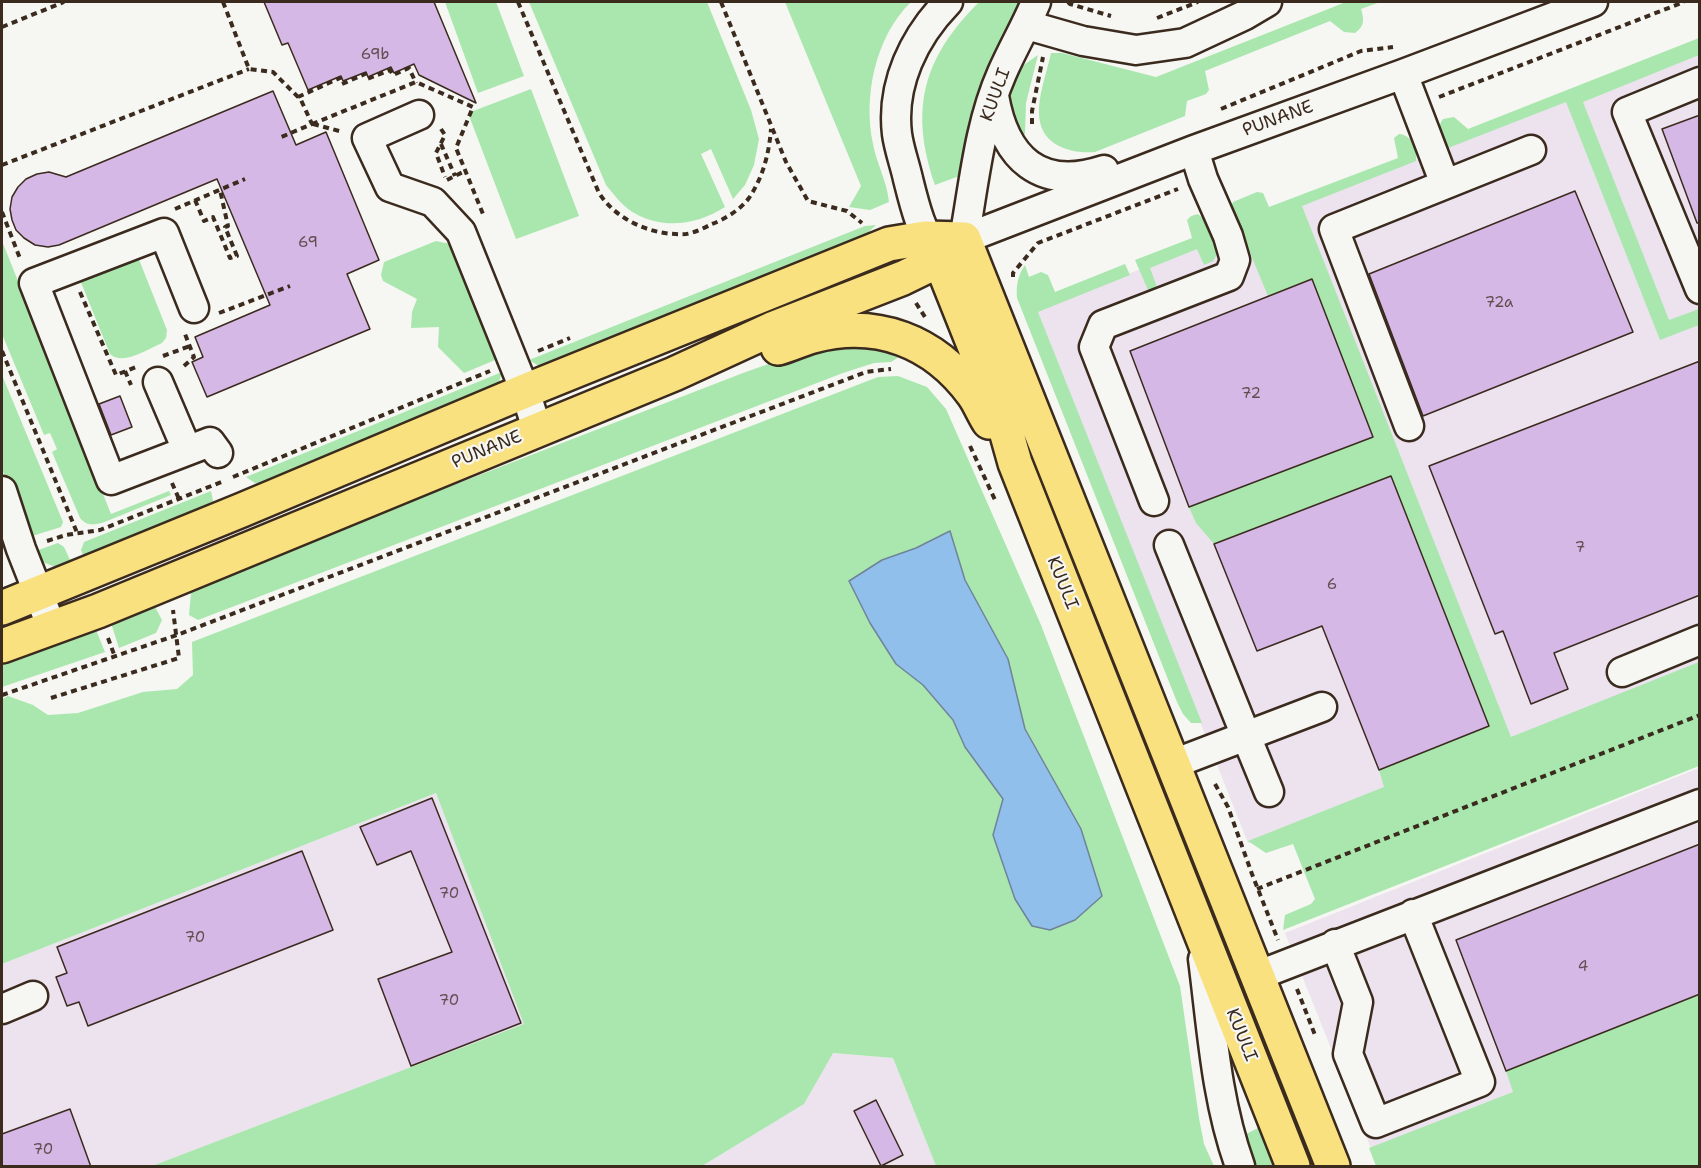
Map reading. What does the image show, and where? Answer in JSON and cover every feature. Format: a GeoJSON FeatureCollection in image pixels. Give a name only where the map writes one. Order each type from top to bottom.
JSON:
{"type":"FeatureCollection","features":[{"type":"Feature","properties":{"kind":"main road","name":"PUNANE"},"geometry":{"type":"LineString","coordinates":[[3,604],[39,593],[525,391],[889,244],[943,246]]}},
{"type":"Feature","properties":{"kind":"main road","name":"KUULI"},"geometry":{"type":"LineString","coordinates":[[943,246],[992,309],[1333,1167]]}},
{"type":"Feature","properties":{"kind":"main road","name":"KUULI"},"geometry":{"type":"LineString","coordinates":[[943,246],[1001,413],[1015,464],[1293,1167]]}},
{"type":"Feature","properties":{"kind":"main road","name":"PUNANE"},"geometry":{"type":"LineString","coordinates":[[10,643],[52,628],[674,374],[772,329],[903,278],[943,246]]}},
{"type":"Feature","properties":{"kind":"main road"},"geometry":{"type":"LineString","coordinates":[[674,374],[780,348],[814,336],[849,330],[884,332],[916,343],[938,357],[973,394],[1015,464]]}},
{"type":"Feature","properties":{"kind":"street","name":"KUULI"},"geometry":{"type":"LineString","coordinates":[[943,246],[897,134],[898,93],[909,57],[932,19],[948,2]]}},
{"type":"Feature","properties":{"kind":"street","name":"PUNANE"},"geometry":{"type":"LineString","coordinates":[[943,246],[1593,2]]}},
{"type":"Feature","properties":{"kind":"street"},"geometry":{"type":"LineString","coordinates":[[1038,20],[1083,40],[1136,50],[1185,43],[1250,6]]}},
{"type":"Feature","properties":{"kind":"street","name":"KUULI"},"geometry":{"type":"LineString","coordinates":[[943,246],[1002,73],[1038,20]]}},
{"type":"Feature","properties":{"kind":"street"},"geometry":{"type":"LineString","coordinates":[[1403,74],[1445,184]]}},
{"type":"Feature","properties":{"kind":"street"},"geometry":{"type":"LineString","coordinates":[[1700,82],[1627,112],[1700,289]]}},
{"type":"Feature","properties":{"kind":"street"},"geometry":{"type":"LineString","coordinates":[[994,96],[998,120],[1008,142],[1042,173],[1066,178],[1089,175],[1117,166],[1194,150],[1203,179],[1228,236],[1235,260],[1229,276],[1103,325],[1094,347],[1154,501]]}},
{"type":"Feature","properties":{"kind":"street"},"geometry":{"type":"LineString","coordinates":[[419,115],[367,138],[390,187],[433,202],[461,232],[525,391],[537,429]]}},
{"type":"Feature","properties":{"kind":"street"},"geometry":{"type":"LineString","coordinates":[[1408,426],[1334,229],[1531,150]]}},
{"type":"Feature","properties":{"kind":"street"},"geometry":{"type":"LineString","coordinates":[[194,308],[164,233],[34,283],[111,480],[210,441],[218,453]]}},
{"type":"Feature","properties":{"kind":"street"},"geometry":{"type":"LineString","coordinates":[[154,368],[187,450]]}},
{"type":"Feature","properties":{"kind":"street"},"geometry":{"type":"LineString","coordinates":[[2,491],[52,628]]}},
{"type":"Feature","properties":{"kind":"street"},"geometry":{"type":"LineString","coordinates":[[1169,545],[1269,792]]}},
{"type":"Feature","properties":{"kind":"street"},"geometry":{"type":"LineString","coordinates":[[3,604],[10,643]]}},
{"type":"Feature","properties":{"kind":"street"},"geometry":{"type":"LineString","coordinates":[[1622,672],[1700,640]]}},
{"type":"Feature","properties":{"kind":"street"},"geometry":{"type":"LineString","coordinates":[[1173,764],[1322,707]]}},
{"type":"Feature","properties":{"kind":"street"},"geometry":{"type":"LineString","coordinates":[[1258,975],[1700,804]]}},
{"type":"Feature","properties":{"kind":"street"},"geometry":{"type":"LineString","coordinates":[[1335,944],[1358,1002],[1348,1054],[1376,1123],[1480,1082],[1413,914]]}},
{"type":"Feature","properties":{"kind":"street"},"geometry":{"type":"LineString","coordinates":[[1200,933],[1221,1097],[1228,1132],[1240,1167]]}},
{"type":"Feature","properties":{"kind":"street"},"geometry":{"type":"LineString","coordinates":[[2,1009],[33,996]]}},
{"type":"Feature","properties":{"kind":"path"},"geometry":{"type":"LineString","coordinates":[[2,27],[64,2]]}},
{"type":"Feature","properties":{"kind":"path"},"geometry":{"type":"LineString","coordinates":[[223,2],[249,69]]}},
{"type":"Feature","properties":{"kind":"path"},"geometry":{"type":"LineString","coordinates":[[518,2],[599,193],[608,206],[640,226],[658,233],[688,234],[725,219],[748,200],[761,176],[768,155],[771,129]]}},
{"type":"Feature","properties":{"kind":"path"},"geometry":{"type":"LineString","coordinates":[[721,2],[771,129],[808,201],[847,211],[862,223]]}},
{"type":"Feature","properties":{"kind":"path"},"geometry":{"type":"LineString","coordinates":[[1068,2],[1115,17]]}},
{"type":"Feature","properties":{"kind":"path"},"geometry":{"type":"LineString","coordinates":[[1150,20],[1198,2]]}},
{"type":"Feature","properties":{"kind":"path"},"geometry":{"type":"LineString","coordinates":[[1413,103],[1448,94],[1684,2]]}},
{"type":"Feature","properties":{"kind":"path"},"geometry":{"type":"LineString","coordinates":[[1032,129],[1038,20]]}},
{"type":"Feature","properties":{"kind":"path"},"geometry":{"type":"LineString","coordinates":[[2,165],[249,69],[273,72],[301,100],[312,124],[279,138]]}},
{"type":"Feature","properties":{"kind":"path"},"geometry":{"type":"LineString","coordinates":[[441,143],[455,176]]}},
{"type":"Feature","properties":{"kind":"path"},"geometry":{"type":"LineString","coordinates":[[446,180],[465,171]]}},
{"type":"Feature","properties":{"kind":"path"},"geometry":{"type":"LineString","coordinates":[[220,190],[228,226],[225,227],[237,256],[230,258],[213,217],[204,221],[196,200],[245,179]]}},
{"type":"Feature","properties":{"kind":"path"},"geometry":{"type":"LineString","coordinates":[[992,309],[1013,302],[1013,273],[1038,243],[1203,179]]}},
{"type":"Feature","properties":{"kind":"path"},"geometry":{"type":"LineString","coordinates":[[2,212],[23,266],[34,283]]}},
{"type":"Feature","properties":{"kind":"path"},"geometry":{"type":"LineString","coordinates":[[71,269],[116,375],[154,368],[190,346]]}},
{"type":"Feature","properties":{"kind":"path"},"geometry":{"type":"LineString","coordinates":[[242,304],[290,286]]}},
{"type":"Feature","properties":{"kind":"path"},"geometry":{"type":"LineString","coordinates":[[2,695],[177,635],[866,372],[887,368],[907,371],[916,343]]}},
{"type":"Feature","properties":{"kind":"path"},"geometry":{"type":"LineString","coordinates":[[2,351],[78,535]]}},
{"type":"Feature","properties":{"kind":"path"},"geometry":{"type":"LineString","coordinates":[[969,444],[998,505]]}},
{"type":"Feature","properties":{"kind":"path"},"geometry":{"type":"LineString","coordinates":[[51,698],[179,658],[170,580]]}},
{"type":"Feature","properties":{"kind":"path"},"geometry":{"type":"LineString","coordinates":[[1257,889],[1700,715]]}},
{"type":"Feature","properties":{"kind":"shaded area"},"geometry":{"type":"Polygon","coordinates":[[[1699,48],[1699,664],[1248,843],[1037,310],[1699,48]]]}},
{"type":"Feature","properties":{"kind":"shaded area"},"geometry":{"type":"Polygon","coordinates":[[[1699,768],[1699,1166],[1378,1166],[1285,933],[1699,768]]]}},
{"type":"Feature","properties":{"kind":"shaded area"},"geometry":{"type":"Polygon","coordinates":[[[436,793],[525,1024],[152,1166],[2,1166],[2,964],[436,793]]]}},
{"type":"Feature","properties":{"kind":"shaded area"},"geometry":{"type":"Polygon","coordinates":[[[832,1053],[893,1058],[936,1166],[702,1166],[804,1104],[832,1053]]]}},
{"type":"Feature","properties":{"kind":"green space"},"geometry":{"type":"Polygon","coordinates":[[[445,2],[496,2],[524,76],[478,93],[445,2]]]}},
{"type":"Feature","properties":{"kind":"green space"},"geometry":{"type":"Polygon","coordinates":[[[529,2],[707,2],[751,110],[759,139],[754,165],[745,185],[733,199],[711,149],[701,154],[725,207],[704,218],[670,223],[647,219],[620,201],[606,185],[529,2]]]}},
{"type":"Feature","properties":{"kind":"green space"},"geometry":{"type":"Polygon","coordinates":[[[785,2],[911,2],[888,32],[875,68],[871,88],[870,126],[889,202],[870,210],[849,207],[861,186],[785,2]]]}},
{"type":"Feature","properties":{"kind":"green space"},"geometry":{"type":"Polygon","coordinates":[[[979,2],[1024,2],[962,175],[935,185],[927,158],[923,132],[926,86],[945,44],[979,2]]]}},
{"type":"Feature","properties":{"kind":"green space"},"geometry":{"type":"Polygon","coordinates":[[[1346,2],[1380,2],[1361,9],[1363,22],[1361,28],[1355,33],[1344,32],[1330,21],[1205,71],[1209,90],[1206,94],[1187,101],[1185,116],[1095,152],[1075,151],[1058,145],[1050,140],[1041,125],[1040,99],[1051,53],[1062,53],[1156,77],[1346,2]]]}},
{"type":"Feature","properties":{"kind":"green space"},"geometry":{"type":"Polygon","coordinates":[[[1699,38],[1699,55],[1583,102],[1669,320],[1699,309],[1699,325],[1660,340],[1566,102],[1448,148],[1439,130],[1443,119],[1454,117],[1468,129],[1699,38]]]}},
{"type":"Feature","properties":{"kind":"green space"},"geometry":{"type":"Polygon","coordinates":[[[1038,55],[1026,103],[1025,133],[1022,141],[1007,98],[1018,69],[1038,55]]]}},
{"type":"Feature","properties":{"kind":"green space"},"geometry":{"type":"Polygon","coordinates":[[[531,89],[579,216],[516,239],[468,113],[531,89]]]}},
{"type":"Feature","properties":{"kind":"green space"},"geometry":{"type":"Polygon","coordinates":[[[1399,134],[1404,135],[1413,143],[1416,161],[1302,206],[1511,737],[1699,662],[1699,766],[1283,930],[1285,915],[1311,904],[1315,899],[1293,844],[1266,853],[1248,841],[1384,787],[1379,770],[1488,726],[1214,544],[1196,523],[1189,507],[1373,437],[1312,279],[1268,296],[1231,207],[1233,202],[1257,192],[1263,193],[1269,207],[1398,158],[1394,138],[1399,134]]]}},
{"type":"Feature","properties":{"kind":"green space"},"geometry":{"type":"Polygon","coordinates":[[[1198,214],[1216,241],[1217,252],[1214,260],[1204,265],[1197,249],[1150,268],[1157,287],[1148,290],[1135,260],[1192,238],[1187,220],[1198,214]]]}},
{"type":"Feature","properties":{"kind":"green space"},"geometry":{"type":"Polygon","coordinates":[[[876,225],[862,238],[539,366],[529,360],[865,226],[876,225]]]}},
{"type":"Feature","properties":{"kind":"green space"},"geometry":{"type":"Polygon","coordinates":[[[2,241],[111,514],[169,491],[171,495],[102,523],[90,524],[80,518],[52,452],[57,449],[50,433],[44,435],[2,334],[2,241]]]}},
{"type":"Feature","properties":{"kind":"green space"},"geometry":{"type":"Polygon","coordinates":[[[436,241],[450,244],[500,358],[464,373],[438,347],[439,327],[411,328],[412,312],[417,299],[383,281],[381,275],[384,262],[436,241]]]}},
{"type":"Feature","properties":{"kind":"green space"},"geometry":{"type":"Polygon","coordinates":[[[138,257],[167,330],[166,338],[162,343],[136,355],[115,357],[110,354],[80,280],[138,257]]]}},
{"type":"Feature","properties":{"kind":"green space"},"geometry":{"type":"Polygon","coordinates":[[[1125,264],[1130,275],[1038,312],[1202,723],[1191,723],[1177,702],[1017,298],[1018,280],[1025,265],[1029,277],[1041,272],[1048,275],[1055,292],[1125,264]]]}},
{"type":"Feature","properties":{"kind":"green space"},"geometry":{"type":"Polygon","coordinates":[[[825,344],[902,351],[899,357],[891,362],[874,363],[843,373],[198,620],[189,615],[191,593],[198,584],[743,373],[825,344]]]}},
{"type":"Feature","properties":{"kind":"green space"},"geometry":{"type":"Polygon","coordinates":[[[502,372],[498,386],[266,485],[255,483],[246,477],[502,372]]]}},
{"type":"Feature","properties":{"kind":"green space"},"geometry":{"type":"Polygon","coordinates":[[[2,375],[63,522],[61,527],[29,537],[2,469],[2,375]]]}},
{"type":"Feature","properties":{"kind":"green space"},"geometry":{"type":"Polygon","coordinates":[[[898,376],[927,387],[946,409],[1041,625],[1180,986],[1199,1118],[1204,1144],[1214,1166],[936,1166],[893,1058],[833,1053],[804,1104],[702,1166],[152,1166],[524,1024],[436,793],[2,964],[2,699],[8,696],[33,705],[48,715],[78,713],[143,692],[177,689],[193,675],[192,642],[878,377],[898,376]],[[950,532],[916,548],[882,560],[870,623],[896,663],[923,685],[953,720],[965,747],[1003,799],[993,835],[1081,829],[1025,729],[1008,659],[965,580],[950,532]]]}},
{"type":"Feature","properties":{"kind":"green space"},"geometry":{"type":"Polygon","coordinates":[[[211,491],[213,501],[209,508],[85,560],[81,550],[84,542],[211,491]]]}},
{"type":"Feature","properties":{"kind":"green space"},"geometry":{"type":"Polygon","coordinates":[[[58,543],[64,547],[72,564],[61,569],[45,563],[33,552],[58,543]]]}},
{"type":"Feature","properties":{"kind":"green space"},"geometry":{"type":"Polygon","coordinates":[[[153,603],[162,620],[156,633],[119,648],[110,620],[153,603]]]}},
{"type":"Feature","properties":{"kind":"green space"},"geometry":{"type":"Polygon","coordinates":[[[94,625],[105,652],[2,687],[2,662],[94,625]]]}},
{"type":"Feature","properties":{"kind":"green space"},"geometry":{"type":"Polygon","coordinates":[[[1699,994],[1699,1166],[1376,1166],[1369,1148],[1513,1092],[1506,1071],[1699,994]]]}},
{"type":"Feature","properties":{"kind":"green space"},"geometry":{"type":"Polygon","coordinates":[[[1260,1127],[1276,1166],[1252,1166],[1240,1137],[1260,1127]]]}},
{"type":"Feature","properties":{"kind":"water"},"geometry":{"type":"Polygon","coordinates":[[[950,531],[965,580],[1008,659],[1025,729],[1081,829],[1102,896],[1075,920],[1050,930],[1032,926],[1015,899],[993,835],[1003,799],[965,747],[953,720],[923,685],[896,664],[870,623],[849,581],[882,560],[916,548],[950,531]]]}},
{"type":"Feature","properties":{"kind":"building"},"geometry":{"type":"Polygon","coordinates":[[[264,2],[434,2],[476,103],[419,75],[414,64],[394,73],[391,67],[368,77],[366,72],[343,81],[341,76],[308,90],[288,43],[282,45],[264,2]]]}},
{"type":"Feature","properties":{"kind":"building"},"geometry":{"type":"Polygon","coordinates":[[[273,91],[296,145],[326,132],[379,260],[347,274],[370,329],[207,397],[192,362],[203,357],[195,337],[270,305],[217,179],[59,245],[48,247],[35,245],[16,230],[10,209],[12,197],[26,179],[37,174],[49,172],[66,177],[273,91]]]}},
{"type":"Feature","properties":{"kind":"building"},"geometry":{"type":"Polygon","coordinates":[[[1700,115],[1700,223],[1697,223],[1662,129],[1700,115]]]}},
{"type":"Feature","properties":{"kind":"building"},"geometry":{"type":"Polygon","coordinates":[[[1575,191],[1633,332],[1423,416],[1369,274],[1575,191]]]}},
{"type":"Feature","properties":{"kind":"building"},"geometry":{"type":"Polygon","coordinates":[[[1312,279],[1373,437],[1189,507],[1130,351],[1312,279]]]}},
{"type":"Feature","properties":{"kind":"building"},"geometry":{"type":"Polygon","coordinates":[[[1700,361],[1700,595],[1554,653],[1568,689],[1531,704],[1503,631],[1495,634],[1429,466],[1700,361]]]}},
{"type":"Feature","properties":{"kind":"building"},"geometry":{"type":"Polygon","coordinates":[[[120,396],[132,427],[111,435],[99,404],[120,396]]]}},
{"type":"Feature","properties":{"kind":"building"},"geometry":{"type":"Polygon","coordinates":[[[1391,476],[1489,726],[1379,770],[1322,626],[1257,651],[1214,544],[1391,476]]]}},
{"type":"Feature","properties":{"kind":"building"},"geometry":{"type":"Polygon","coordinates":[[[432,798],[521,1023],[411,1066],[378,979],[452,952],[411,851],[377,865],[360,827],[432,798]]]}},
{"type":"Feature","properties":{"kind":"building"},"geometry":{"type":"Polygon","coordinates":[[[1700,844],[1700,994],[1506,1071],[1456,940],[1700,844]]]}},
{"type":"Feature","properties":{"kind":"building"},"geometry":{"type":"Polygon","coordinates":[[[302,851],[333,930],[88,1026],[79,1002],[67,1006],[56,977],[67,973],[57,947],[302,851]]]}},
{"type":"Feature","properties":{"kind":"building"},"geometry":{"type":"Polygon","coordinates":[[[876,1100],[903,1155],[881,1166],[854,1111],[876,1100]]]}},
{"type":"Feature","properties":{"kind":"building"},"geometry":{"type":"Polygon","coordinates":[[[70,1109],[91,1167],[2,1167],[2,1134],[70,1109]]]}}]}
